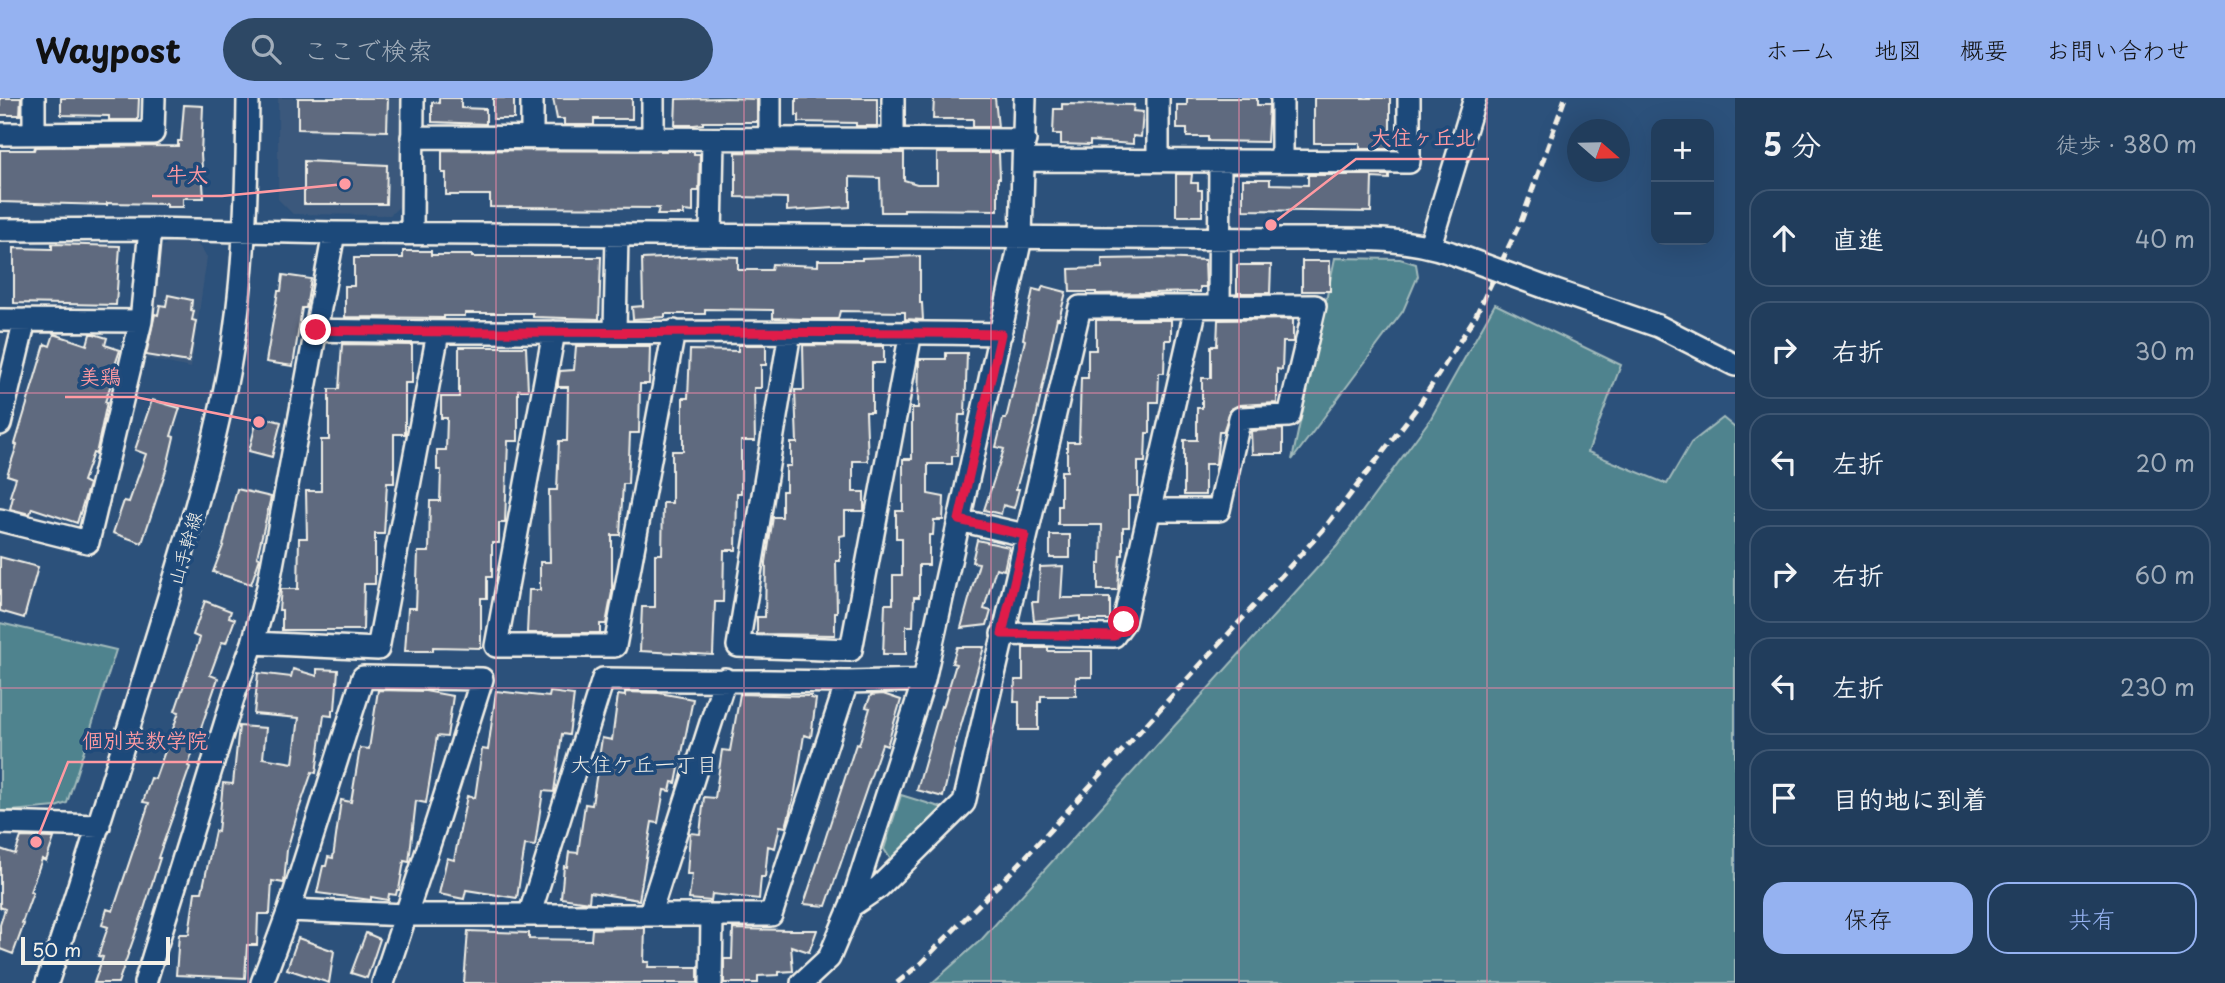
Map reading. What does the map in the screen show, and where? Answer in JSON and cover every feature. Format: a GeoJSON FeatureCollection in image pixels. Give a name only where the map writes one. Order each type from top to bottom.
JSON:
{"type":"FeatureCollection","features":[{"type":"Feature","properties":{"kind":"street"},"geometry":{"type":"LineString","coordinates":[[34,98],[34,134]]}},
{"type":"Feature","properties":{"kind":"street"},"geometry":{"type":"LineString","coordinates":[[0,134],[153,133],[154,98]]}},
{"type":"Feature","properties":{"kind":"street","name":"山手幹線"},"geometry":{"type":"LineString","coordinates":[[47,983],[99,826],[195,511],[228,373],[241,279],[248,98]]}},
{"type":"Feature","properties":{"kind":"street"},"geometry":{"type":"LineString","coordinates":[[412,233],[413,98]]}},
{"type":"Feature","properties":{"kind":"street"},"geometry":{"type":"LineString","coordinates":[[532,98],[532,137]]}},
{"type":"Feature","properties":{"kind":"street"},"geometry":{"type":"LineString","coordinates":[[653,98],[653,139]]}},
{"type":"Feature","properties":{"kind":"street"},"geometry":{"type":"LineString","coordinates":[[770,98],[770,139]]}},
{"type":"Feature","properties":{"kind":"street"},"geometry":{"type":"LineString","coordinates":[[892,140],[893,98]]}},
{"type":"Feature","properties":{"kind":"street"},"geometry":{"type":"LineString","coordinates":[[803,983],[829,958],[851,906],[924,680],[1021,238],[1025,98]]}},
{"type":"Feature","properties":{"kind":"street"},"geometry":{"type":"LineString","coordinates":[[1158,98],[1158,159]]}},
{"type":"Feature","properties":{"kind":"street"},"geometry":{"type":"LineString","coordinates":[[1282,98],[1282,160]]}},
{"type":"Feature","properties":{"kind":"street"},"geometry":{"type":"LineString","coordinates":[[412,137],[892,140],[1158,159],[1409,162],[1409,98]]}},
{"type":"Feature","properties":{"kind":"street"},"geometry":{"type":"LineString","coordinates":[[1430,246],[1475,98]]}},
{"type":"Feature","properties":{"kind":"street"},"geometry":{"type":"LineString","coordinates":[[711,235],[713,140]]}},
{"type":"Feature","properties":{"kind":"street"},"geometry":{"type":"LineString","coordinates":[[1219,306],[1220,161]]}},
{"type":"Feature","properties":{"kind":"street"},"geometry":{"type":"LineString","coordinates":[[0,520],[88,542],[141,321],[150,229]]}},
{"type":"Feature","properties":{"kind":"street"},"geometry":{"type":"LineString","coordinates":[[0,230],[150,229],[334,233],[1389,241],[1430,246],[1658,326],[1735,365]]}},
{"type":"Feature","properties":{"kind":"street"},"geometry":{"type":"LineString","coordinates":[[145,983],[235,692],[254,643],[268,587],[334,233]]}},
{"type":"Feature","properties":{"kind":"street"},"geometry":{"type":"LineString","coordinates":[[615,331],[617,235]]}},
{"type":"Feature","properties":{"kind":"street"},"geometry":{"type":"LineString","coordinates":[[851,906],[879,887],[964,803],[1080,307],[1315,306],[1289,416],[1240,418],[1219,510],[1150,510]]}},
{"type":"Feature","properties":{"kind":"street"},"geometry":{"type":"LineString","coordinates":[[1002,634],[1114,636],[1124,622],[1196,307]]}},
{"type":"Feature","properties":{"kind":"street"},"geometry":{"type":"LineString","coordinates":[[0,320],[141,321]]}},
{"type":"Feature","properties":{"kind":"street"},"geometry":{"type":"LineString","coordinates":[[0,424],[24,320]]}},
{"type":"Feature","properties":{"kind":"street"},"geometry":{"type":"LineString","coordinates":[[316,330],[438,333],[674,331],[1001,334]]}},
{"type":"Feature","properties":{"kind":"street"},"geometry":{"type":"LineString","coordinates":[[554,332],[496,646],[615,646],[674,331]]}},
{"type":"Feature","properties":{"kind":"street"},"geometry":{"type":"LineString","coordinates":[[790,332],[738,646],[851,650],[911,332]]}},
{"type":"Feature","properties":{"kind":"street"},"geometry":{"type":"LineString","coordinates":[[254,643],[378,649],[438,333]]}},
{"type":"Feature","properties":{"kind":"street"},"geometry":{"type":"LineString","coordinates":[[959,520],[1025,535]]}},
{"type":"Feature","properties":{"kind":"street"},"geometry":{"type":"LineString","coordinates":[[262,983],[289,910],[363,677],[482,679],[383,983]]}},
{"type":"Feature","properties":{"kind":"street"},"geometry":{"type":"LineString","coordinates":[[530,914],[603,679],[847,682],[924,680]]}},
{"type":"Feature","properties":{"kind":"street"},"geometry":{"type":"LineString","coordinates":[[650,913],[725,679]]}},
{"type":"Feature","properties":{"kind":"street"},"geometry":{"type":"LineString","coordinates":[[289,910],[406,915],[771,915],[847,682]]}},
{"type":"Feature","properties":{"kind":"street"},"geometry":{"type":"LineString","coordinates":[[0,823],[99,826]]}},
{"type":"Feature","properties":{"kind":"street"},"geometry":{"type":"LineString","coordinates":[[711,983],[712,916]]}},
{"type":"Feature","properties":{"kind":"shaded area"},"geometry":{"type":"Polygon","coordinates":[[[278,98],[401,98],[400,206],[390,215],[293,214],[278,199],[278,98]]]}},
{"type":"Feature","properties":{"kind":"shaded area"},"geometry":{"type":"Polygon","coordinates":[[[196,242],[207,257],[191,368],[139,357],[158,250],[167,243],[196,242]]]}},
{"type":"Feature","properties":{"kind":"green space"},"geometry":{"type":"Polygon","coordinates":[[[1335,258],[1400,259],[1416,264],[1418,276],[1403,311],[1292,460],[1335,258]]]}},
{"type":"Feature","properties":{"kind":"green space"},"geometry":{"type":"Polygon","coordinates":[[[1495,304],[1621,365],[1588,452],[1667,484],[1691,443],[1723,418],[1735,428],[1735,983],[932,983],[982,939],[1337,546],[1431,418],[1495,304]]]}},
{"type":"Feature","properties":{"kind":"green space"},"geometry":{"type":"Polygon","coordinates":[[[0,623],[116,650],[67,803],[56,807],[0,812],[0,623]]]}},
{"type":"Feature","properties":{"kind":"green space"},"geometry":{"type":"Polygon","coordinates":[[[901,795],[943,808],[891,860],[884,849],[901,795]]]}},
{"type":"Feature","properties":{"kind":"building"},"geometry":{"type":"Polygon","coordinates":[[[0,98],[21,98],[20,115],[0,115],[0,98]]]}},
{"type":"Feature","properties":{"kind":"building"},"geometry":{"type":"Polygon","coordinates":[[[61,98],[139,98],[138,120],[109,120],[109,116],[61,115],[61,98]]]}},
{"type":"Feature","properties":{"kind":"building"},"geometry":{"type":"Polygon","coordinates":[[[298,98],[388,98],[387,131],[298,129],[298,98]]]}},
{"type":"Feature","properties":{"kind":"building"},"geometry":{"type":"Polygon","coordinates":[[[439,98],[461,98],[461,108],[486,109],[486,124],[432,122],[432,102],[439,103],[439,98]]]}},
{"type":"Feature","properties":{"kind":"building"},"geometry":{"type":"Polygon","coordinates":[[[493,98],[514,98],[514,119],[493,119],[493,98]]]}},
{"type":"Feature","properties":{"kind":"building"},"geometry":{"type":"Polygon","coordinates":[[[553,98],[632,98],[632,119],[594,119],[594,125],[564,125],[564,119],[557,119],[553,98]]]}},
{"type":"Feature","properties":{"kind":"building"},"geometry":{"type":"Polygon","coordinates":[[[796,98],[877,98],[877,126],[799,122],[799,115],[796,115],[796,98]]]}},
{"type":"Feature","properties":{"kind":"building"},"geometry":{"type":"Polygon","coordinates":[[[934,98],[995,98],[998,127],[973,127],[973,119],[933,119],[934,98]]]}},
{"type":"Feature","properties":{"kind":"building"},"geometry":{"type":"Polygon","coordinates":[[[1187,98],[1257,98],[1257,105],[1269,105],[1267,142],[1208,141],[1208,137],[1187,137],[1187,129],[1177,129],[1177,105],[1187,105],[1187,98]]]}},
{"type":"Feature","properties":{"kind":"building"},"geometry":{"type":"Polygon","coordinates":[[[1314,98],[1390,98],[1390,149],[1360,149],[1360,143],[1314,143],[1314,98]]]}},
{"type":"Feature","properties":{"kind":"building"},"geometry":{"type":"Polygon","coordinates":[[[676,99],[757,99],[757,122],[675,125],[676,99]]]}},
{"type":"Feature","properties":{"kind":"building"},"geometry":{"type":"Polygon","coordinates":[[[1062,104],[1134,105],[1133,111],[1143,112],[1141,137],[1133,136],[1133,144],[1090,141],[1090,145],[1061,144],[1061,134],[1053,134],[1054,109],[1062,109],[1062,104]]]}},
{"type":"Feature","properties":{"kind":"building"},"geometry":{"type":"Polygon","coordinates":[[[184,105],[203,106],[201,154],[204,198],[183,198],[183,207],[167,207],[167,204],[0,202],[0,150],[34,150],[35,147],[178,146],[178,141],[181,141],[184,105]]]}},
{"type":"Feature","properties":{"kind":"building"},"geometry":{"type":"Polygon","coordinates":[[[442,150],[694,151],[694,154],[700,154],[699,191],[693,191],[693,212],[683,211],[684,215],[657,215],[659,208],[490,207],[490,195],[446,195],[442,150]]]}},
{"type":"Feature","properties":{"kind":"building"},"geometry":{"type":"Polygon","coordinates":[[[736,152],[904,153],[904,180],[917,184],[937,184],[937,153],[999,153],[998,210],[904,209],[904,212],[881,212],[880,178],[850,177],[850,207],[787,211],[787,198],[736,197],[736,152]]]}},
{"type":"Feature","properties":{"kind":"building"},"geometry":{"type":"Polygon","coordinates":[[[304,161],[387,165],[386,204],[304,204],[304,161]]]}},
{"type":"Feature","properties":{"kind":"building"},"geometry":{"type":"Polygon","coordinates":[[[1176,174],[1192,174],[1191,183],[1198,183],[1198,190],[1202,190],[1202,216],[1176,216],[1176,174]]]}},
{"type":"Feature","properties":{"kind":"building"},"geometry":{"type":"Polygon","coordinates":[[[1308,175],[1389,175],[1389,179],[1372,178],[1371,212],[1243,210],[1243,179],[1270,179],[1270,184],[1308,185],[1308,175]]]}},
{"type":"Feature","properties":{"kind":"building"},"geometry":{"type":"Polygon","coordinates":[[[52,244],[120,246],[116,305],[14,303],[14,248],[52,249],[52,244]]]}},
{"type":"Feature","properties":{"kind":"building"},"geometry":{"type":"Polygon","coordinates":[[[403,251],[431,251],[431,255],[472,257],[601,257],[599,319],[533,317],[533,313],[465,313],[465,316],[444,318],[345,317],[345,286],[354,286],[354,258],[403,258],[403,251]]]}},
{"type":"Feature","properties":{"kind":"building"},"geometry":{"type":"Polygon","coordinates":[[[920,256],[920,303],[923,320],[905,319],[905,312],[840,311],[838,319],[803,319],[773,318],[773,310],[705,309],[705,314],[665,314],[665,317],[633,319],[632,307],[643,306],[642,259],[738,257],[738,270],[771,270],[772,264],[818,266],[818,260],[920,256]]]}},
{"type":"Feature","properties":{"kind":"building"},"geometry":{"type":"Polygon","coordinates":[[[1102,259],[1205,260],[1206,287],[1200,287],[1200,292],[1070,292],[1069,269],[1102,268],[1102,259]]]}},
{"type":"Feature","properties":{"kind":"building"},"geometry":{"type":"Polygon","coordinates":[[[1302,261],[1330,261],[1330,291],[1302,291],[1302,261]]]}},
{"type":"Feature","properties":{"kind":"building"},"geometry":{"type":"Polygon","coordinates":[[[1237,265],[1271,265],[1270,293],[1237,293],[1237,265]]]}},
{"type":"Feature","properties":{"kind":"building"},"geometry":{"type":"Polygon","coordinates":[[[283,275],[311,279],[306,308],[302,308],[293,366],[266,362],[283,275]]]}},
{"type":"Feature","properties":{"kind":"building"},"geometry":{"type":"Polygon","coordinates":[[[1043,286],[1066,292],[1059,319],[1057,318],[1035,423],[1016,489],[1019,489],[1014,508],[1003,505],[1001,514],[984,510],[1004,449],[996,447],[1003,419],[1006,419],[1025,340],[1023,339],[1033,289],[1041,291],[1043,286]]]}},
{"type":"Feature","properties":{"kind":"building"},"geometry":{"type":"Polygon","coordinates":[[[168,295],[192,300],[192,320],[196,321],[189,362],[146,355],[155,314],[158,315],[160,305],[166,306],[168,295]]]}},
{"type":"Feature","properties":{"kind":"building"},"geometry":{"type":"Polygon","coordinates":[[[1293,319],[1293,342],[1283,342],[1282,370],[1277,369],[1277,403],[1239,405],[1231,409],[1223,432],[1219,432],[1216,464],[1205,464],[1205,495],[1184,495],[1184,440],[1197,440],[1197,408],[1202,408],[1202,378],[1211,378],[1211,346],[1217,346],[1218,320],[1293,319]]]}},
{"type":"Feature","properties":{"kind":"building"},"geometry":{"type":"Polygon","coordinates":[[[1096,320],[1171,320],[1171,340],[1165,340],[1164,373],[1159,373],[1158,402],[1150,402],[1150,433],[1146,433],[1145,462],[1138,462],[1138,496],[1129,496],[1129,527],[1123,527],[1123,555],[1120,555],[1118,590],[1098,590],[1102,525],[1058,525],[1061,471],[1067,471],[1067,442],[1079,442],[1081,378],[1088,378],[1088,350],[1096,350],[1096,320]]]}},
{"type":"Feature","properties":{"kind":"building"},"geometry":{"type":"Polygon","coordinates":[[[54,334],[87,345],[90,334],[94,334],[107,338],[105,345],[120,350],[110,380],[112,381],[105,402],[96,454],[93,453],[83,481],[89,484],[77,523],[32,508],[30,514],[10,509],[13,497],[10,496],[16,478],[7,475],[45,344],[50,346],[54,334]]]}},
{"type":"Feature","properties":{"kind":"building"},"geometry":{"type":"Polygon","coordinates":[[[342,344],[412,345],[412,383],[405,383],[405,434],[394,434],[394,483],[387,483],[384,534],[375,534],[375,584],[364,584],[363,630],[282,630],[282,610],[279,610],[281,589],[298,589],[299,538],[307,538],[306,491],[321,491],[321,440],[329,440],[329,389],[339,389],[342,344]]]}},
{"type":"Feature","properties":{"kind":"building"},"geometry":{"type":"Polygon","coordinates":[[[738,345],[766,345],[766,365],[761,365],[761,388],[754,388],[755,441],[741,441],[741,493],[737,493],[736,550],[724,550],[723,602],[715,602],[713,655],[640,651],[642,607],[655,607],[655,554],[662,554],[663,503],[672,503],[672,451],[683,451],[683,398],[688,398],[690,350],[738,351],[738,345]]]}},
{"type":"Feature","properties":{"kind":"building"},"geometry":{"type":"Polygon","coordinates":[[[803,345],[884,346],[884,363],[872,363],[872,412],[866,412],[868,461],[853,461],[853,492],[864,492],[864,511],[845,511],[845,535],[840,536],[840,561],[836,561],[835,635],[757,634],[757,617],[765,617],[766,562],[773,517],[782,517],[786,466],[791,466],[791,443],[797,443],[795,390],[804,390],[803,345]]]}},
{"type":"Feature","properties":{"kind":"building"},"geometry":{"type":"Polygon","coordinates":[[[576,346],[650,346],[649,384],[640,384],[639,433],[630,433],[628,484],[623,484],[620,535],[612,535],[612,592],[606,624],[600,624],[600,633],[527,633],[529,590],[540,590],[540,562],[550,562],[549,490],[557,490],[559,441],[567,441],[568,387],[558,387],[558,381],[560,371],[574,370],[576,346]]]}},
{"type":"Feature","properties":{"kind":"building"},"geometry":{"type":"Polygon","coordinates":[[[459,347],[526,347],[528,390],[518,390],[518,441],[508,441],[505,523],[499,523],[499,543],[492,543],[492,577],[487,577],[487,598],[481,598],[481,648],[433,647],[433,651],[405,651],[408,608],[416,608],[418,552],[429,552],[430,501],[440,501],[441,470],[437,470],[437,450],[446,450],[447,418],[441,418],[441,397],[459,397],[459,347]]]}},
{"type":"Feature","properties":{"kind":"building"},"geometry":{"type":"Polygon","coordinates":[[[946,353],[967,353],[965,415],[959,415],[957,456],[952,456],[952,464],[928,464],[928,494],[944,497],[943,520],[934,520],[933,535],[929,535],[929,565],[919,565],[919,597],[914,597],[913,626],[906,626],[906,654],[883,654],[885,604],[893,604],[893,575],[902,575],[902,538],[896,538],[896,511],[903,511],[903,459],[912,459],[912,408],[918,408],[919,359],[946,359],[946,353]]]}},
{"type":"Feature","properties":{"kind":"building"},"geometry":{"type":"Polygon","coordinates":[[[152,400],[180,408],[171,436],[174,437],[167,467],[142,543],[113,533],[124,501],[129,502],[146,454],[135,450],[152,400]]]}},
{"type":"Feature","properties":{"kind":"building"},"geometry":{"type":"Polygon","coordinates":[[[258,416],[281,422],[272,457],[249,451],[258,416]]]}},
{"type":"Feature","properties":{"kind":"building"},"geometry":{"type":"Polygon","coordinates":[[[1283,429],[1283,454],[1252,454],[1251,431],[1283,429]]]}},
{"type":"Feature","properties":{"kind":"building"},"geometry":{"type":"Polygon","coordinates":[[[237,489],[271,497],[257,557],[260,558],[251,584],[213,572],[223,546],[237,489]]]}},
{"type":"Feature","properties":{"kind":"building"},"geometry":{"type":"Polygon","coordinates":[[[1050,535],[1070,535],[1070,558],[1050,558],[1050,535]]]}},
{"type":"Feature","properties":{"kind":"building"},"geometry":{"type":"Polygon","coordinates":[[[977,540],[1009,547],[1004,570],[996,568],[984,609],[991,611],[987,625],[961,628],[979,563],[972,562],[977,540]]]}},
{"type":"Feature","properties":{"kind":"building"},"geometry":{"type":"Polygon","coordinates":[[[0,557],[38,567],[24,618],[0,611],[0,557]]]}},
{"type":"Feature","properties":{"kind":"building"},"geometry":{"type":"Polygon","coordinates":[[[1063,566],[1061,598],[1110,598],[1110,620],[1080,620],[1080,616],[1034,621],[1032,602],[1038,602],[1040,567],[1063,566]]]}},
{"type":"Feature","properties":{"kind":"building"},"geometry":{"type":"Polygon","coordinates":[[[205,601],[231,611],[229,617],[235,619],[226,643],[222,642],[210,675],[218,678],[118,983],[94,983],[103,957],[98,956],[108,927],[102,925],[107,909],[113,911],[149,803],[143,802],[151,778],[155,779],[179,712],[175,711],[200,638],[193,635],[205,601]]]}},
{"type":"Feature","properties":{"kind":"building"},"geometry":{"type":"Polygon","coordinates":[[[957,647],[984,647],[943,797],[917,790],[956,664],[952,663],[957,647]]]}},
{"type":"Feature","properties":{"kind":"building"},"geometry":{"type":"Polygon","coordinates":[[[1023,648],[1092,651],[1092,677],[1076,677],[1076,696],[1041,696],[1041,702],[1038,702],[1038,730],[1019,730],[1019,702],[1014,702],[1015,680],[1023,680],[1023,648]]]}},
{"type":"Feature","properties":{"kind":"building"},"geometry":{"type":"Polygon","coordinates":[[[293,669],[317,676],[317,669],[338,670],[335,710],[332,710],[332,716],[324,715],[316,773],[312,772],[298,812],[287,850],[284,883],[272,881],[270,914],[258,914],[257,945],[247,945],[245,978],[176,975],[179,934],[189,934],[195,892],[202,892],[215,831],[218,832],[223,783],[233,784],[239,726],[266,728],[263,758],[293,763],[299,718],[254,714],[258,673],[291,677],[293,669]]]}},
{"type":"Feature","properties":{"kind":"building"},"geometry":{"type":"Polygon","coordinates":[[[378,690],[425,691],[453,696],[447,737],[437,736],[426,803],[416,801],[409,862],[404,861],[396,895],[389,894],[388,900],[371,897],[371,900],[317,893],[323,866],[326,866],[328,857],[333,858],[341,800],[351,802],[360,748],[369,749],[378,690]]]}},
{"type":"Feature","properties":{"kind":"building"},"geometry":{"type":"Polygon","coordinates":[[[496,691],[549,697],[550,692],[574,695],[569,735],[562,734],[554,792],[543,791],[535,846],[525,845],[517,898],[466,890],[464,899],[439,894],[447,858],[454,860],[467,796],[475,798],[482,749],[488,750],[496,691]]]}},
{"type":"Feature","properties":{"kind":"building"},"geometry":{"type":"Polygon","coordinates":[[[625,692],[659,693],[693,699],[676,783],[672,782],[670,791],[664,790],[658,823],[652,822],[639,900],[590,892],[589,902],[561,898],[564,866],[567,867],[569,852],[578,853],[585,804],[592,805],[602,738],[612,740],[618,695],[625,696],[625,692]]]}},
{"type":"Feature","properties":{"kind":"building"},"geometry":{"type":"Polygon","coordinates":[[[740,694],[811,696],[816,699],[811,737],[804,735],[795,792],[786,827],[780,826],[775,848],[768,846],[765,877],[761,877],[759,899],[712,894],[711,901],[689,899],[692,874],[687,874],[690,833],[700,834],[704,797],[715,798],[722,750],[730,751],[740,694]]]}},
{"type":"Feature","properties":{"kind":"building"},"geometry":{"type":"Polygon","coordinates":[[[883,694],[901,700],[887,746],[882,744],[826,906],[804,904],[856,744],[859,745],[870,708],[866,707],[871,695],[883,694]]]}},
{"type":"Feature","properties":{"kind":"building"},"geometry":{"type":"Polygon","coordinates":[[[21,837],[54,838],[46,861],[42,859],[30,892],[33,892],[13,954],[0,949],[0,925],[5,909],[0,907],[0,849],[15,854],[21,837]]]}},
{"type":"Feature","properties":{"kind":"building"},"geometry":{"type":"Polygon","coordinates":[[[645,928],[644,962],[649,962],[648,967],[698,967],[698,983],[464,983],[468,931],[529,933],[529,939],[591,940],[592,929],[645,928]]]}},
{"type":"Feature","properties":{"kind":"building"},"geometry":{"type":"Polygon","coordinates":[[[733,929],[817,930],[809,952],[791,946],[793,971],[758,976],[758,983],[724,983],[724,959],[732,959],[733,929]]]}},
{"type":"Feature","properties":{"kind":"building"},"geometry":{"type":"Polygon","coordinates":[[[366,933],[380,939],[367,978],[351,973],[366,933]]]}},
{"type":"Feature","properties":{"kind":"building"},"geometry":{"type":"Polygon","coordinates":[[[298,938],[334,951],[329,983],[287,969],[298,938]]]}},
{"type":"Feature","properties":{"kind":"railway"},"geometry":{"type":"LineString","coordinates":[[897,983],[921,963],[1020,863],[1323,530],[1419,405],[1475,317],[1522,219],[1565,98]]}},
{"type":"Feature","properties":{"kind":"place","name":"牛太"},"geometry":{"type":"Point","coordinates":[345,184]}},
{"type":"Feature","properties":{"kind":"place","name":"大住ヶ丘北"},"geometry":{"type":"Point","coordinates":[1271,225]}},
{"type":"Feature","properties":{"kind":"place","name":"美鶏"},"geometry":{"type":"Point","coordinates":[259,422]}},
{"type":"Feature","properties":{"kind":"place","name":"個別英数学院"},"geometry":{"type":"Point","coordinates":[36,842]}},
{"type":"Feature","properties":{"kind":"district","name":"大住ケ丘一丁目"},"geometry":{"type":"Point","coordinates":[644,763]}},
{"type":"Feature","properties":{"kind":"route"},"geometry":{"type":"LineString","coordinates":[[316,330],[438,333],[674,331],[1001,334],[959,520],[1025,535],[1002,634],[1114,636],[1124,622]]}}]}
